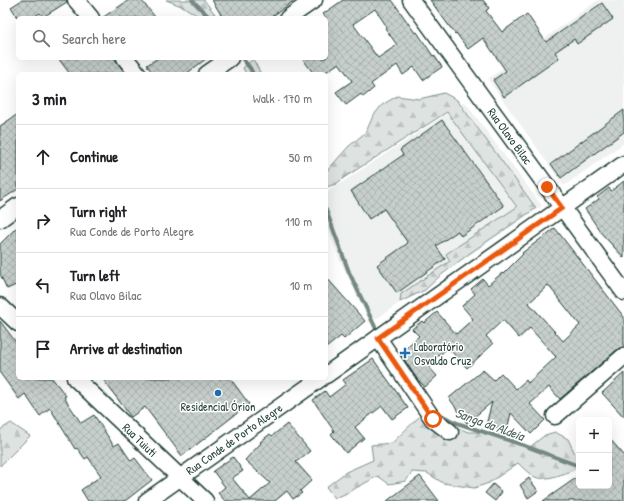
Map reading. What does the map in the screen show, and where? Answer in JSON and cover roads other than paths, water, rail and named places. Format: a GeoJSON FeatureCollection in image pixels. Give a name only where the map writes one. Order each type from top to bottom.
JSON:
{"type":"FeatureCollection","features":[{"type":"Feature","properties":{"kind":"street"},"geometry":{"type":"LineString","coordinates":[[76,0],[89,16]]}},
{"type":"Feature","properties":{"kind":"street"},"geometry":{"type":"LineString","coordinates":[[291,16],[314,0]]}},
{"type":"Feature","properties":{"kind":"street","name":"Rua Olavo Bilac"},"geometry":{"type":"LineString","coordinates":[[411,0],[624,292]]}},
{"type":"Feature","properties":{"kind":"street"},"geometry":{"type":"LineString","coordinates":[[126,60],[136,72]]}},
{"type":"Feature","properties":{"kind":"street"},"geometry":{"type":"LineString","coordinates":[[211,72],[227,60]]}},
{"type":"Feature","properties":{"kind":"street"},"geometry":{"type":"LineString","coordinates":[[328,374],[624,164]]}},
{"type":"Feature","properties":{"kind":"street"},"geometry":{"type":"LineString","coordinates":[[0,219],[16,207]]}},
{"type":"Feature","properties":{"kind":"street"},"geometry":{"type":"LineString","coordinates":[[0,306],[16,321]]}},
{"type":"Feature","properties":{"kind":"street"},"geometry":{"type":"LineString","coordinates":[[378,338],[433,419],[450,432]]}},
{"type":"Feature","properties":{"kind":"street"},"geometry":{"type":"LineString","coordinates":[[555,416],[624,356]]}},
{"type":"Feature","properties":{"kind":"street","name":"Rua Tuiuti"},"geometry":{"type":"LineString","coordinates":[[77,380],[205,501]]}},
{"type":"Feature","properties":{"kind":"street","name":"Rua Conde de Porto Alegre"},"geometry":{"type":"LineString","coordinates":[[147,501],[318,380]]}},
{"type":"Feature","properties":{"kind":"waterway","name":"Sanga da Aldeia"},"geometry":{"type":"LineString","coordinates":[[192,0],[208,16]]}},
{"type":"Feature","properties":{"kind":"waterway","name":"Sanga da Aldeia"},"geometry":{"type":"LineString","coordinates":[[244,60],[252,72]]}},
{"type":"Feature","properties":{"kind":"waterway","name":"Sanga da Aldeia"},"geometry":{"type":"LineString","coordinates":[[328,215],[349,272],[378,333]]}},
{"type":"Feature","properties":{"kind":"waterway","name":"Sanga da Aldeia"},"geometry":{"type":"LineString","coordinates":[[437,413],[457,423],[576,465]]}},
{"type":"Feature","properties":{"kind":"place","name":"Laboratório Osvaldo Cruz"},"geometry":{"type":"Point","coordinates":[405,353]}},
{"type":"Feature","properties":{"kind":"place","name":"Residencial Órion"},"geometry":{"type":"Point","coordinates":[218,393]}}]}
